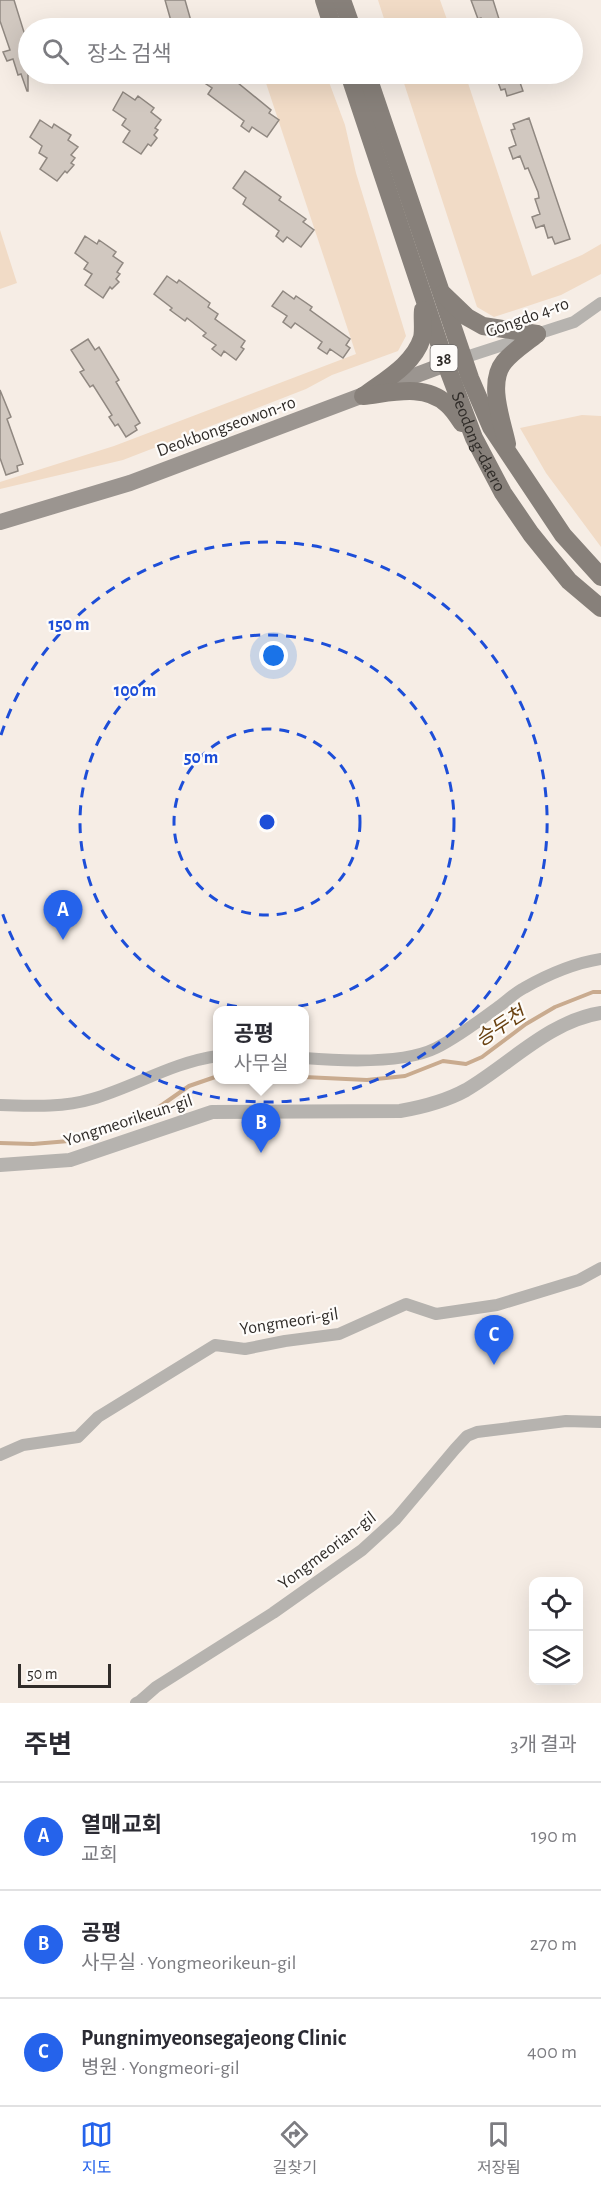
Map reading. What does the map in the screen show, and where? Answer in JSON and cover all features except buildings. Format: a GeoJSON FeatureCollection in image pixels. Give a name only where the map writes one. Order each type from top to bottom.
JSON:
{"type":"FeatureCollection","features":[{"type":"Feature","properties":{"kind":"main road"},"geometry":{"type":"LineString","coordinates":[[324,0],[330,18]]}},
{"type":"Feature","properties":{"kind":"main road"},"geometry":{"type":"LineString","coordinates":[[342,0],[348,18]]}},
{"type":"Feature","properties":{"kind":"main road","name":"Seodong-daero"},"geometry":{"type":"LineString","coordinates":[[353,84],[431,291]]}},
{"type":"Feature","properties":{"kind":"main road","name":"Seodong-daero"},"geometry":{"type":"LineString","coordinates":[[370,84],[454,361],[474,438],[503,493],[531,534],[570,581],[601,609]]}},
{"type":"Feature","properties":{"kind":"main road"},"geometry":{"type":"LineString","coordinates":[[363,396],[405,364],[417,349],[422,337],[431,291],[483,326],[537,334]]}},
{"type":"Feature","properties":{"kind":"main road"},"geometry":{"type":"LineString","coordinates":[[510,458],[497,395],[497,377],[504,362],[537,334]]}},
{"type":"Feature","properties":{"kind":"main road","name":"Seodong-daero"},"geometry":{"type":"LineString","coordinates":[[454,361],[510,458],[563,535],[601,578]]}},
{"type":"Feature","properties":{"kind":"main road","name":"Deokbongseowon-ro"},"geometry":{"type":"LineString","coordinates":[[0,522],[130,483],[454,361]]}},
{"type":"Feature","properties":{"kind":"main road"},"geometry":{"type":"LineString","coordinates":[[363,396],[417,390],[433,394],[447,404],[474,438]]}},
{"type":"Feature","properties":{"kind":"street","name":"Gongdo 4-ro"},"geometry":{"type":"LineString","coordinates":[[454,361],[574,322],[601,303]]}},
{"type":"Feature","properties":{"kind":"street"},"geometry":{"type":"LineString","coordinates":[[574,322],[601,315]]}},
{"type":"Feature","properties":{"kind":"street"},"geometry":{"type":"LineString","coordinates":[[309,1058],[409,1057],[435,1048],[465,1030],[522,988],[554,974],[601,959]]}},
{"type":"Feature","properties":{"kind":"street","name":"Yongmeorikeun-gil"},"geometry":{"type":"LineString","coordinates":[[0,1165],[70,1160],[212,1112],[400,1111],[424,1106],[466,1090],[539,1038],[589,1015],[601,1013]]}},
{"type":"Feature","properties":{"kind":"street"},"geometry":{"type":"LineString","coordinates":[[0,1105],[63,1105],[91,1100],[189,1062],[213,1057]]}},
{"type":"Feature","properties":{"kind":"street","name":"Yongmeori-gil"},"geometry":{"type":"LineString","coordinates":[[0,1455],[23,1445],[78,1437],[98,1417],[215,1345],[245,1349],[339,1334],[406,1304],[436,1314],[497,1305],[579,1280],[601,1268]]}},
{"type":"Feature","properties":{"kind":"street","name":"Yongmeorian-gil"},"geometry":{"type":"LineString","coordinates":[[136,1703],[156,1687],[273,1613],[362,1550],[396,1519],[467,1436],[477,1432],[566,1421],[601,1422]]}},
{"type":"Feature","properties":{"kind":"shaded area"},"geometry":{"type":"Polygon","coordinates":[[[378,0],[440,0],[446,18],[384,18],[378,0]]]}},
{"type":"Feature","properties":{"kind":"shaded area"},"geometry":{"type":"Polygon","coordinates":[[[266,84],[330,84],[345,125],[356,173],[406,336],[398,351],[332,375],[306,389],[123,460],[0,489],[0,482],[114,446],[356,354],[266,84]]]}},
{"type":"Feature","properties":{"kind":"shaded area"},"geometry":{"type":"Polygon","coordinates":[[[404,84],[468,84],[532,276],[582,255],[601,244],[601,274],[561,295],[494,317],[477,307],[404,84]]]}},
{"type":"Feature","properties":{"kind":"shaded area"},"geometry":{"type":"Polygon","coordinates":[[[0,230],[17,283],[0,289],[0,230]]]}},
{"type":"Feature","properties":{"kind":"shaded area"},"geometry":{"type":"Polygon","coordinates":[[[582,415],[601,416],[601,547],[546,473],[520,428],[582,415]]]}},
{"type":"Feature","properties":{"kind":"waterway","name":"승두천"},"geometry":{"type":"LineString","coordinates":[[309,1077],[367,1080],[405,1076],[443,1061],[466,1064],[482,1057],[526,1024],[555,1007],[593,992],[601,992]]}},
{"type":"Feature","properties":{"kind":"waterway","name":"승두천"},"geometry":{"type":"LineString","coordinates":[[0,1143],[33,1144],[69,1141],[149,1114],[189,1086],[213,1078]]}},
{"type":"Feature","properties":{"kind":"place","name":"열매교회"},"geometry":{"type":"Point","coordinates":[63,940]}},
{"type":"Feature","properties":{"kind":"place","name":"공평"},"geometry":{"type":"Point","coordinates":[261,1153]}},
{"type":"Feature","properties":{"kind":"place","name":"Pungnimyeonsegajeong Clinic"},"geometry":{"type":"Point","coordinates":[494,1365]}}]}
